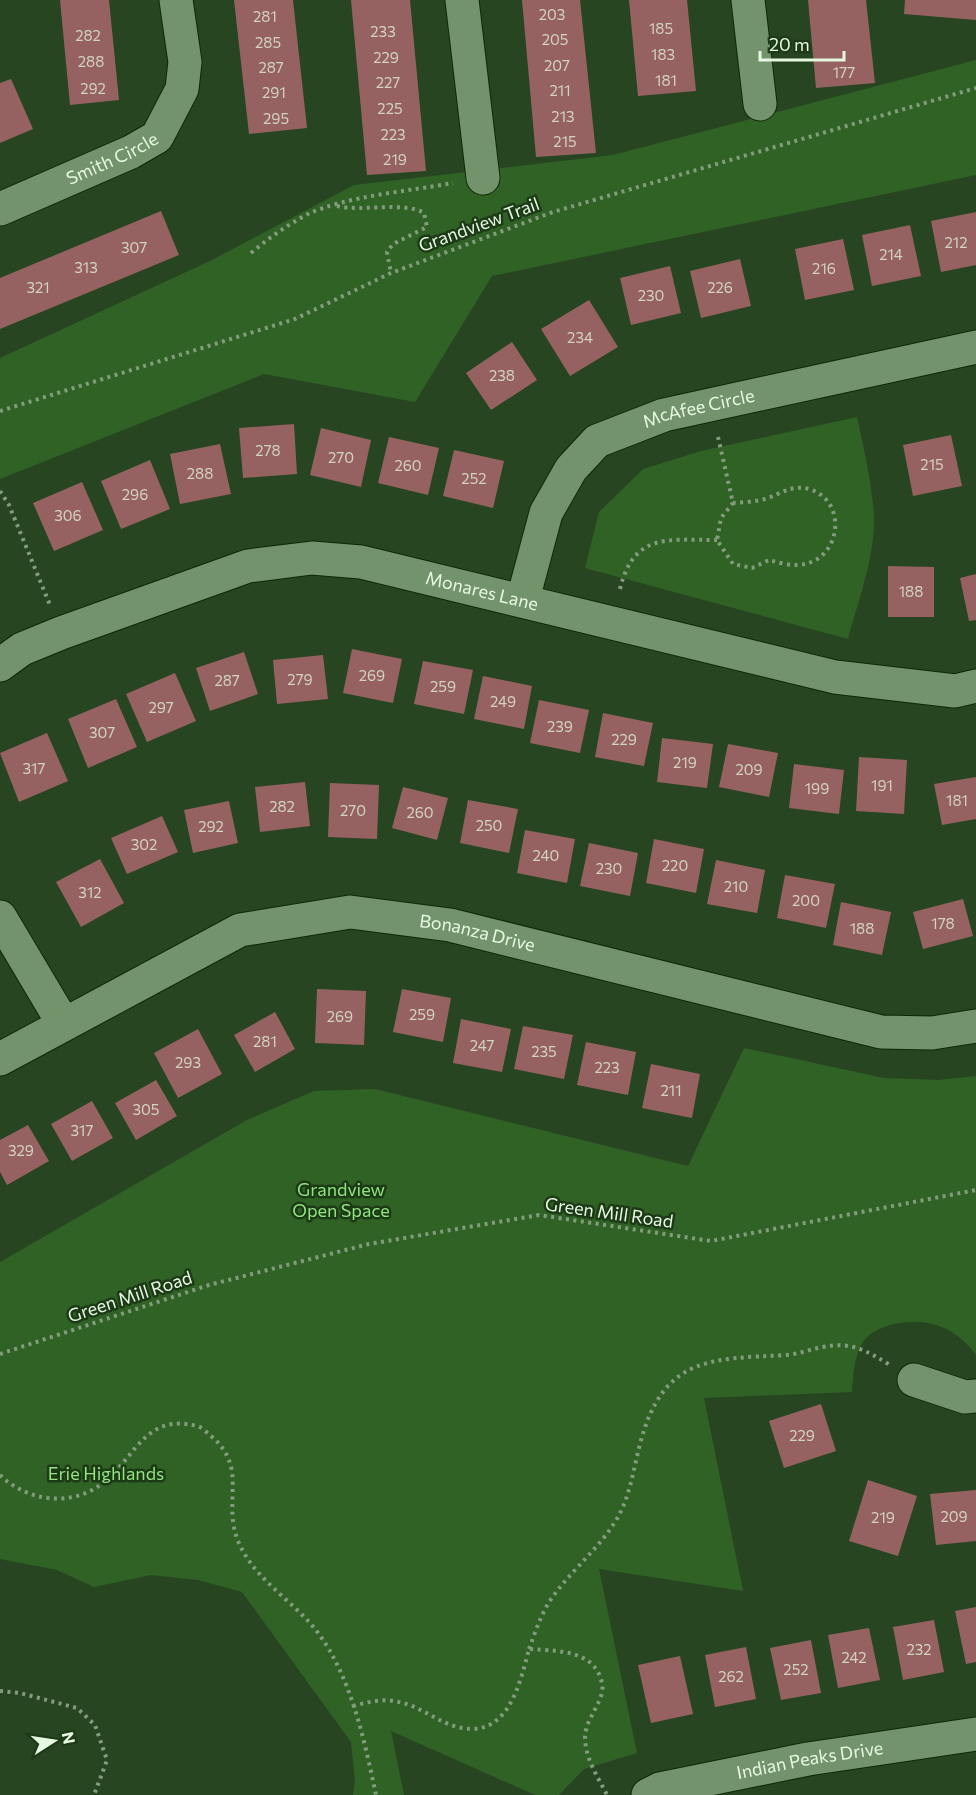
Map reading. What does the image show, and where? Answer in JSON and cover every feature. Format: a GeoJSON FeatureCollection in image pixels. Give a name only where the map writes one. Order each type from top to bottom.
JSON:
{"type":"FeatureCollection","features":[{"type":"Feature","properties":{"kind":"street","name":"Smith Circle"},"geometry":{"type":"LineString","coordinates":[[0,210],[131,152],[157,137],[182,88],[185,62],[176,0]]}},
{"type":"Feature","properties":{"kind":"street"},"geometry":{"type":"LineString","coordinates":[[462,0],[483,178]]}},
{"type":"Feature","properties":{"kind":"street"},"geometry":{"type":"LineString","coordinates":[[748,0],[760,104]]}},
{"type":"Feature","properties":{"kind":"street","name":"McAfee Circle"},"geometry":{"type":"LineString","coordinates":[[523,599],[546,513],[571,470],[597,441],[664,415],[976,347]]}},
{"type":"Feature","properties":{"kind":"street","name":"Monares Lane"},"geometry":{"type":"LineString","coordinates":[[0,665],[22,650],[61,633],[248,566],[312,558],[361,562],[523,599],[835,677],[955,691],[976,687]]}},
{"type":"Feature","properties":{"kind":"street","name":"Bonanza Drive"},"geometry":{"type":"LineString","coordinates":[[0,1059],[63,1023],[240,930],[350,912],[450,925],[881,1032],[933,1033],[976,1026]]}},
{"type":"Feature","properties":{"kind":"street"},"geometry":{"type":"LineString","coordinates":[[0,917],[63,1023]]}},
{"type":"Feature","properties":{"kind":"street"},"geometry":{"type":"LineString","coordinates":[[914,1380],[965,1397],[976,1396]]}},
{"type":"Feature","properties":{"kind":"street","name":"Indian Peaks Drive"},"geometry":{"type":"LineString","coordinates":[[648,1795],[660,1789],[808,1759],[976,1734]]}},
{"type":"Feature","properties":{"kind":"path","name":"Grandview Trail"},"geometry":{"type":"LineString","coordinates":[[0,411],[295,319],[391,273],[553,212],[976,88]]}},
{"type":"Feature","properties":{"kind":"path"},"geometry":{"type":"LineString","coordinates":[[251,253],[279,231],[310,214],[333,205],[483,178]]}},
{"type":"Feature","properties":{"kind":"path"},"geometry":{"type":"LineString","coordinates":[[333,205],[355,210],[409,208],[424,213],[427,227],[393,244],[387,252],[391,273]]}},
{"type":"Feature","properties":{"kind":"path"},"geometry":{"type":"LineString","coordinates":[[718,437],[733,503]]}},
{"type":"Feature","properties":{"kind":"path"},"geometry":{"type":"LineString","coordinates":[[789,488],[810,489],[829,502],[836,521],[834,541],[823,556],[805,565],[783,564],[769,560],[752,568],[734,564],[717,540],[721,518],[733,503],[764,499],[789,488]]}},
{"type":"Feature","properties":{"kind":"path"},"geometry":{"type":"LineString","coordinates":[[0,491],[9,505],[61,633]]}},
{"type":"Feature","properties":{"kind":"path"},"geometry":{"type":"LineString","coordinates":[[620,589],[625,568],[634,554],[653,543],[717,540]]}},
{"type":"Feature","properties":{"kind":"path","name":"Green Mill Road"},"geometry":{"type":"LineString","coordinates":[[0,1354],[209,1286],[358,1247],[539,1215],[711,1241],[976,1190]]}},
{"type":"Feature","properties":{"kind":"path"},"geometry":{"type":"LineString","coordinates":[[353,1706],[376,1700],[398,1701],[454,1726],[482,1727],[501,1717],[513,1703],[538,1624],[553,1596],[601,1543],[617,1519],[634,1477],[640,1444],[652,1410],[667,1388],[689,1368],[715,1359],[793,1355],[845,1344],[856,1346],[874,1355]]}},
{"type":"Feature","properties":{"kind":"path"},"geometry":{"type":"LineString","coordinates":[[0,1475],[13,1488],[34,1497],[50,1500],[67,1498],[88,1492],[109,1478],[147,1434],[172,1423],[199,1426],[223,1446],[231,1461],[230,1515],[238,1541],[252,1566],[322,1637],[353,1706],[376,1795]]}},
{"type":"Feature","properties":{"kind":"path"},"geometry":{"type":"LineString","coordinates":[[529,1649],[581,1655],[595,1665],[603,1681],[602,1695],[590,1716],[585,1738],[589,1759],[607,1795]]}},
{"type":"Feature","properties":{"kind":"path"},"geometry":{"type":"LineString","coordinates":[[0,1691],[20,1693],[77,1708],[95,1725],[107,1760],[94,1795]]}},
{"type":"Feature","properties":{"kind":"green space"},"geometry":{"type":"Polygon","coordinates":[[[976,60],[976,175],[492,276],[415,402],[264,374],[0,479],[0,358],[212,260],[354,185],[613,155],[976,60]]]}},
{"type":"Feature","properties":{"kind":"green space"},"geometry":{"type":"Polygon","coordinates":[[[857,417],[871,492],[874,532],[865,579],[848,639],[585,568],[599,512],[643,469],[701,451],[857,417]]]}},
{"type":"Feature","properties":{"kind":"green space"},"geometry":{"type":"Polygon","coordinates":[[[744,1048],[884,1078],[938,1080],[976,1076],[976,1355],[959,1337],[938,1326],[915,1322],[890,1325],[871,1333],[860,1347],[856,1359],[852,1392],[704,1398],[743,1591],[599,1569],[637,1753],[584,1769],[559,1795],[535,1795],[391,1731],[404,1795],[353,1795],[355,1781],[351,1742],[242,1592],[198,1580],[151,1575],[94,1587],[57,1570],[0,1559],[0,1262],[247,1120],[314,1091],[375,1089],[688,1166],[744,1048]]]}},
{"type":"Feature","properties":{"kind":"building"},"geometry":{"type":"Polygon","coordinates":[[[60,0],[109,0],[119,100],[70,105],[60,0]]]}},
{"type":"Feature","properties":{"kind":"building"},"geometry":{"type":"Polygon","coordinates":[[[234,0],[293,0],[307,128],[249,134],[234,0]]]}},
{"type":"Feature","properties":{"kind":"building"},"geometry":{"type":"Polygon","coordinates":[[[351,0],[410,0],[426,171],[367,175],[351,0]]]}},
{"type":"Feature","properties":{"kind":"building"},"geometry":{"type":"Polygon","coordinates":[[[522,0],[580,0],[596,153],[536,157],[522,0]]]}},
{"type":"Feature","properties":{"kind":"building"},"geometry":{"type":"Polygon","coordinates":[[[629,0],[687,0],[696,91],[638,96],[629,0]]]}},
{"type":"Feature","properties":{"kind":"building"},"geometry":{"type":"Polygon","coordinates":[[[808,0],[866,0],[875,83],[816,88],[808,0]]]}},
{"type":"Feature","properties":{"kind":"building"},"geometry":{"type":"Polygon","coordinates":[[[905,0],[976,0],[976,20],[904,14],[905,0]]]}},
{"type":"Feature","properties":{"kind":"building"},"geometry":{"type":"Polygon","coordinates":[[[11,79],[33,129],[0,143],[0,83],[11,79]]]}},
{"type":"Feature","properties":{"kind":"building"},"geometry":{"type":"Polygon","coordinates":[[[161,211],[179,255],[0,329],[0,278],[161,211]]]}},
{"type":"Feature","properties":{"kind":"building"},"geometry":{"type":"Polygon","coordinates":[[[976,212],[976,265],[941,272],[931,221],[976,212]]]}},
{"type":"Feature","properties":{"kind":"building"},"geometry":{"type":"Polygon","coordinates":[[[910,225],[921,276],[872,286],[862,235],[910,225]]]}},
{"type":"Feature","properties":{"kind":"building"},"geometry":{"type":"Polygon","coordinates":[[[843,239],[854,290],[805,300],[795,249],[843,239]]]}},
{"type":"Feature","properties":{"kind":"building"},"geometry":{"type":"Polygon","coordinates":[[[740,259],[751,306],[701,318],[690,271],[740,259]]]}},
{"type":"Feature","properties":{"kind":"building"},"geometry":{"type":"Polygon","coordinates":[[[670,266],[681,313],[631,325],[620,278],[670,266]]]}},
{"type":"Feature","properties":{"kind":"building"},"geometry":{"type":"Polygon","coordinates":[[[589,300],[618,347],[570,376],[541,329],[589,300]]]}},
{"type":"Feature","properties":{"kind":"building"},"geometry":{"type":"Polygon","coordinates":[[[512,342],[537,380],[491,410],[466,373],[512,342]]]}},
{"type":"Feature","properties":{"kind":"building"},"geometry":{"type":"Polygon","coordinates":[[[294,424],[297,474],[243,478],[239,428],[294,424]]]}},
{"type":"Feature","properties":{"kind":"building"},"geometry":{"type":"Polygon","coordinates":[[[321,428],[371,440],[361,487],[310,475],[321,428]]]}},
{"type":"Feature","properties":{"kind":"building"},"geometry":{"type":"Polygon","coordinates":[[[951,435],[962,486],[913,496],[903,445],[951,435]]]}},
{"type":"Feature","properties":{"kind":"building"},"geometry":{"type":"Polygon","coordinates":[[[389,437],[439,448],[428,495],[378,483],[389,437]]]}},
{"type":"Feature","properties":{"kind":"building"},"geometry":{"type":"Polygon","coordinates":[[[220,444],[231,494],[180,504],[170,454],[220,444]]]}},
{"type":"Feature","properties":{"kind":"building"},"geometry":{"type":"Polygon","coordinates":[[[454,450],[504,461],[493,508],[443,496],[454,450]]]}},
{"type":"Feature","properties":{"kind":"building"},"geometry":{"type":"Polygon","coordinates":[[[150,460],[170,509],[121,529],[101,481],[150,460]]]}},
{"type":"Feature","properties":{"kind":"building"},"geometry":{"type":"Polygon","coordinates":[[[82,482],[103,530],[54,551],[33,503],[82,482]]]}},
{"type":"Feature","properties":{"kind":"building"},"geometry":{"type":"Polygon","coordinates":[[[888,566],[934,567],[934,617],[888,617],[888,566]]]}},
{"type":"Feature","properties":{"kind":"building"},"geometry":{"type":"Polygon","coordinates":[[[976,574],[976,620],[969,621],[960,578],[976,574]]]}},
{"type":"Feature","properties":{"kind":"building"},"geometry":{"type":"Polygon","coordinates":[[[352,649],[402,659],[393,703],[343,693],[352,649]]]}},
{"type":"Feature","properties":{"kind":"building"},"geometry":{"type":"Polygon","coordinates":[[[244,652],[258,694],[210,711],[196,668],[244,652]]]}},
{"type":"Feature","properties":{"kind":"building"},"geometry":{"type":"Polygon","coordinates":[[[323,655],[328,699],[277,704],[273,660],[323,655]]]}},
{"type":"Feature","properties":{"kind":"building"},"geometry":{"type":"Polygon","coordinates":[[[423,661],[473,670],[464,714],[414,704],[423,661]]]}},
{"type":"Feature","properties":{"kind":"building"},"geometry":{"type":"Polygon","coordinates":[[[175,673],[196,721],[147,742],[126,694],[175,673]]]}},
{"type":"Feature","properties":{"kind":"building"},"geometry":{"type":"Polygon","coordinates":[[[483,676],[532,686],[524,729],[474,719],[483,676]]]}},
{"type":"Feature","properties":{"kind":"building"},"geometry":{"type":"Polygon","coordinates":[[[116,699],[137,747],[88,768],[68,719],[116,699]]]}},
{"type":"Feature","properties":{"kind":"building"},"geometry":{"type":"Polygon","coordinates":[[[539,700],[589,710],[580,753],[530,743],[539,700]]]}},
{"type":"Feature","properties":{"kind":"building"},"geometry":{"type":"Polygon","coordinates":[[[603,713],[653,723],[644,766],[595,757],[603,713]]]}},
{"type":"Feature","properties":{"kind":"building"},"geometry":{"type":"Polygon","coordinates":[[[47,733],[68,781],[19,802],[0,753],[47,733]]]}},
{"type":"Feature","properties":{"kind":"building"},"geometry":{"type":"Polygon","coordinates":[[[662,738],[713,744],[707,788],[657,782],[662,738]]]}},
{"type":"Feature","properties":{"kind":"building"},"geometry":{"type":"Polygon","coordinates":[[[728,744],[778,753],[769,797],[719,787],[728,744]]]}},
{"type":"Feature","properties":{"kind":"building"},"geometry":{"type":"Polygon","coordinates":[[[859,757],[907,760],[904,814],[856,811],[859,757]]]}},
{"type":"Feature","properties":{"kind":"building"},"geometry":{"type":"Polygon","coordinates":[[[794,764],[844,770],[839,814],[789,808],[794,764]]]}},
{"type":"Feature","properties":{"kind":"building"},"geometry":{"type":"Polygon","coordinates":[[[976,777],[976,819],[942,825],[934,784],[976,777]]]}},
{"type":"Feature","properties":{"kind":"building"},"geometry":{"type":"Polygon","coordinates":[[[305,782],[310,826],[260,832],[255,787],[305,782]]]}},
{"type":"Feature","properties":{"kind":"building"},"geometry":{"type":"Polygon","coordinates":[[[330,783],[379,785],[377,839],[328,837],[330,783]]]}},
{"type":"Feature","properties":{"kind":"building"},"geometry":{"type":"Polygon","coordinates":[[[403,787],[448,798],[437,840],[392,828],[403,787]]]}},
{"type":"Feature","properties":{"kind":"building"},"geometry":{"type":"Polygon","coordinates":[[[468,800],[518,809],[509,853],[460,843],[468,800]]]}},
{"type":"Feature","properties":{"kind":"building"},"geometry":{"type":"Polygon","coordinates":[[[229,801],[238,843],[193,853],[184,810],[229,801]]]}},
{"type":"Feature","properties":{"kind":"building"},"geometry":{"type":"Polygon","coordinates":[[[162,816],[178,852],[127,874],[111,838],[162,816]]]}},
{"type":"Feature","properties":{"kind":"building"},"geometry":{"type":"Polygon","coordinates":[[[525,830],[575,839],[567,883],[517,873],[525,830]]]}},
{"type":"Feature","properties":{"kind":"building"},"geometry":{"type":"Polygon","coordinates":[[[654,839],[704,849],[696,893],[646,883],[654,839]]]}},
{"type":"Feature","properties":{"kind":"building"},"geometry":{"type":"Polygon","coordinates":[[[589,843],[638,853],[630,896],[580,886],[589,843]]]}},
{"type":"Feature","properties":{"kind":"building"},"geometry":{"type":"Polygon","coordinates":[[[100,859],[124,903],[81,927],[56,882],[100,859]]]}},
{"type":"Feature","properties":{"kind":"building"},"geometry":{"type":"Polygon","coordinates":[[[716,860],[765,870],[757,913],[707,904],[716,860]]]}},
{"type":"Feature","properties":{"kind":"building"},"geometry":{"type":"Polygon","coordinates":[[[785,875],[835,884],[826,928],[777,918],[785,875]]]}},
{"type":"Feature","properties":{"kind":"building"},"geometry":{"type":"Polygon","coordinates":[[[963,899],[973,936],[923,949],[913,912],[963,899]]]}},
{"type":"Feature","properties":{"kind":"building"},"geometry":{"type":"Polygon","coordinates":[[[841,902],[891,912],[882,955],[833,945],[841,902]]]}},
{"type":"Feature","properties":{"kind":"building"},"geometry":{"type":"Polygon","coordinates":[[[317,989],[366,991],[364,1045],[315,1043],[317,989]]]}},
{"type":"Feature","properties":{"kind":"building"},"geometry":{"type":"Polygon","coordinates":[[[402,989],[451,998],[443,1042],[393,1032],[402,989]]]}},
{"type":"Feature","properties":{"kind":"building"},"geometry":{"type":"Polygon","coordinates":[[[275,1012],[295,1049],[255,1072],[234,1035],[275,1012]]]}},
{"type":"Feature","properties":{"kind":"building"},"geometry":{"type":"Polygon","coordinates":[[[461,1019],[511,1029],[502,1072],[453,1063],[461,1019]]]}},
{"type":"Feature","properties":{"kind":"building"},"geometry":{"type":"Polygon","coordinates":[[[523,1026],[573,1035],[564,1079],[514,1069],[523,1026]]]}},
{"type":"Feature","properties":{"kind":"building"},"geometry":{"type":"Polygon","coordinates":[[[198,1029],[222,1074],[178,1098],[154,1053],[198,1029]]]}},
{"type":"Feature","properties":{"kind":"building"},"geometry":{"type":"Polygon","coordinates":[[[586,1042],[636,1052],[628,1095],[577,1085],[586,1042]]]}},
{"type":"Feature","properties":{"kind":"building"},"geometry":{"type":"Polygon","coordinates":[[[651,1064],[700,1074],[692,1118],[642,1108],[651,1064]]]}},
{"type":"Feature","properties":{"kind":"building"},"geometry":{"type":"Polygon","coordinates":[[[156,1080],[177,1116],[136,1140],[115,1103],[156,1080]]]}},
{"type":"Feature","properties":{"kind":"building"},"geometry":{"type":"Polygon","coordinates":[[[92,1101],[113,1138],[72,1161],[51,1124],[92,1101]]]}},
{"type":"Feature","properties":{"kind":"building"},"geometry":{"type":"Polygon","coordinates":[[[28,1125],[49,1161],[7,1185],[0,1172],[0,1140],[28,1125]]]}},
{"type":"Feature","properties":{"kind":"building"},"geometry":{"type":"Polygon","coordinates":[[[821,1404],[836,1451],[784,1468],[769,1421],[821,1404]]]}},
{"type":"Feature","properties":{"kind":"building"},"geometry":{"type":"Polygon","coordinates":[[[868,1480],[917,1496],[898,1556],[849,1541],[868,1480]]]}},
{"type":"Feature","properties":{"kind":"building"},"geometry":{"type":"Polygon","coordinates":[[[976,1490],[976,1541],[936,1545],[930,1494],[976,1490]]]}},
{"type":"Feature","properties":{"kind":"building"},"geometry":{"type":"Polygon","coordinates":[[[976,1607],[976,1662],[966,1664],[955,1611],[976,1607]]]}},
{"type":"Feature","properties":{"kind":"building"},"geometry":{"type":"Polygon","coordinates":[[[934,1620],[944,1672],[903,1680],[893,1627],[934,1620]]]}},
{"type":"Feature","properties":{"kind":"building"},"geometry":{"type":"Polygon","coordinates":[[[869,1628],[880,1680],[838,1688],[828,1635],[869,1628]]]}},
{"type":"Feature","properties":{"kind":"building"},"geometry":{"type":"Polygon","coordinates":[[[811,1640],[821,1693],[781,1700],[770,1648],[811,1640]]]}},
{"type":"Feature","properties":{"kind":"building"},"geometry":{"type":"Polygon","coordinates":[[[746,1647],[756,1699],[715,1707],[705,1655],[746,1647]]]}},
{"type":"Feature","properties":{"kind":"building"},"geometry":{"type":"Polygon","coordinates":[[[680,1656],[693,1714],[651,1723],[638,1665],[680,1656]]]}},
{"type":"Feature","properties":{"kind":"park label","name":"Grandview Open Space"},"geometry":{"type":"Point","coordinates":[341,1200]}},
{"type":"Feature","properties":{"kind":"park label","name":"Erie Highlands"},"geometry":{"type":"Point","coordinates":[106,1474]}}]}
